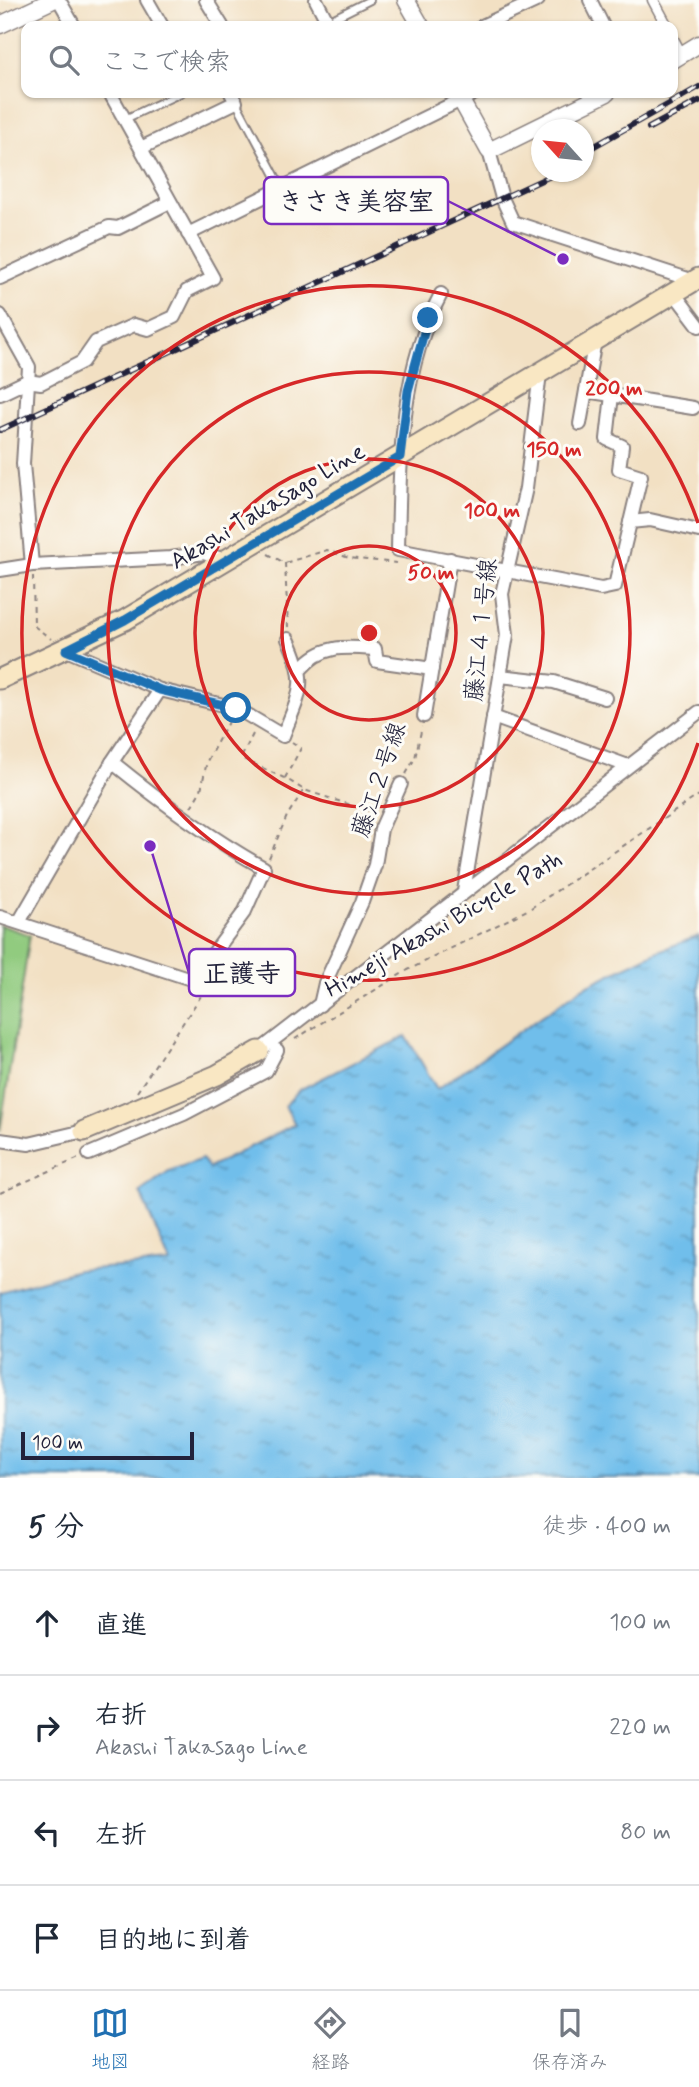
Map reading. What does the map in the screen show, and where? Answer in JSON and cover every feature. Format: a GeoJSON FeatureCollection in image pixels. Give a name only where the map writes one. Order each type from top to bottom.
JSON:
{"type":"FeatureCollection","features":[{"type":"Feature","properties":{"kind":"main road","name":"Akashi Takasago Line"},"geometry":{"type":"LineString","coordinates":[[0,679],[108,631],[696,280]]}},
{"type":"Feature","properties":{"kind":"main road"},"geometry":{"type":"LineString","coordinates":[[83,1131],[268,1051]]}},
{"type":"Feature","properties":{"kind":"street"},"geometry":{"type":"LineString","coordinates":[[0,25],[53,0]]}},
{"type":"Feature","properties":{"kind":"street"},"geometry":{"type":"LineString","coordinates":[[59,0],[71,21]]}},
{"type":"Feature","properties":{"kind":"street"},"geometry":{"type":"LineString","coordinates":[[147,0],[159,21]]}},
{"type":"Feature","properties":{"kind":"street"},"geometry":{"type":"LineString","coordinates":[[206,0],[219,21]]}},
{"type":"Feature","properties":{"kind":"street"},"geometry":{"type":"LineString","coordinates":[[316,0],[323,21]]}},
{"type":"Feature","properties":{"kind":"street"},"geometry":{"type":"LineString","coordinates":[[493,21],[538,0]]}},
{"type":"Feature","properties":{"kind":"street"},"geometry":{"type":"LineString","coordinates":[[590,0],[600,21]]}},
{"type":"Feature","properties":{"kind":"street"},"geometry":{"type":"LineString","coordinates":[[653,0],[664,21]]}},
{"type":"Feature","properties":{"kind":"street"},"geometry":{"type":"LineString","coordinates":[[411,2],[419,21]]}},
{"type":"Feature","properties":{"kind":"street"},"geometry":{"type":"LineString","coordinates":[[678,57],[699,44]]}},
{"type":"Feature","properties":{"kind":"street"},"geometry":{"type":"LineString","coordinates":[[0,394],[27,382],[41,383],[82,362],[96,342],[134,325],[148,329],[174,317],[187,291],[213,278],[113,98]]}},
{"type":"Feature","properties":{"kind":"street"},"geometry":{"type":"LineString","coordinates":[[141,148],[231,98]]}},
{"type":"Feature","properties":{"kind":"street"},"geometry":{"type":"LineString","coordinates":[[188,234],[283,190],[458,98]]}},
{"type":"Feature","properties":{"kind":"street"},"geometry":{"type":"LineString","coordinates":[[465,98],[489,151],[502,198],[513,222],[696,280]]}},
{"type":"Feature","properties":{"kind":"street"},"geometry":{"type":"LineString","coordinates":[[489,151],[597,98]]}},
{"type":"Feature","properties":{"kind":"street"},"geometry":{"type":"LineString","coordinates":[[0,278],[109,228],[118,228],[170,202]]}},
{"type":"Feature","properties":{"kind":"street"},"geometry":{"type":"LineString","coordinates":[[674,293],[699,326]]}},
{"type":"Feature","properties":{"kind":"street"},"geometry":{"type":"LineString","coordinates":[[441,294],[428,318],[408,391],[400,457],[398,550],[601,589],[615,586],[641,476],[619,469],[622,446],[607,439],[612,396]]}},
{"type":"Feature","properties":{"kind":"street"},"geometry":{"type":"LineString","coordinates":[[0,315],[29,367],[23,464],[33,565]]}},
{"type":"Feature","properties":{"kind":"street"},"geometry":{"type":"LineString","coordinates":[[580,424],[595,340]]}},
{"type":"Feature","properties":{"kind":"street","name":"藤江４１号線"},"geometry":{"type":"LineString","coordinates":[[464,891],[507,635],[502,594],[526,488],[540,373]]}},
{"type":"Feature","properties":{"kind":"street"},"geometry":{"type":"LineString","coordinates":[[586,391],[693,408]]}},
{"type":"Feature","properties":{"kind":"street"},"geometry":{"type":"LineString","coordinates":[[630,522],[650,520],[699,531]]}},
{"type":"Feature","properties":{"kind":"street"},"geometry":{"type":"LineString","coordinates":[[0,570],[33,565],[171,558],[204,553],[227,561]]}},
{"type":"Feature","properties":{"kind":"street","name":"藤江２号線"},"geometry":{"type":"LineString","coordinates":[[424,716],[450,559]]}},
{"type":"Feature","properties":{"kind":"street"},"geometry":{"type":"LineString","coordinates":[[66,650],[160,690],[236,708],[284,736],[300,691],[302,668],[288,639]]}},
{"type":"Feature","properties":{"kind":"street"},"geometry":{"type":"LineString","coordinates":[[302,668],[312,655],[339,646],[375,649],[377,661],[432,669]]}},
{"type":"Feature","properties":{"kind":"street"},"geometry":{"type":"LineString","coordinates":[[500,676],[554,682],[605,698]]}},
{"type":"Feature","properties":{"kind":"street"},"geometry":{"type":"LineString","coordinates":[[19,922],[112,762],[160,690]]}},
{"type":"Feature","properties":{"kind":"street"},"geometry":{"type":"LineString","coordinates":[[89,1154],[184,1114],[266,1071],[268,1051],[320,1005],[464,891],[699,712]]}},
{"type":"Feature","properties":{"kind":"street"},"geometry":{"type":"LineString","coordinates":[[493,717],[628,766]]}},
{"type":"Feature","properties":{"kind":"street"},"geometry":{"type":"LineString","coordinates":[[0,917],[194,980],[245,911],[264,868],[227,848],[112,762]]}},
{"type":"Feature","properties":{"kind":"street","name":"藤江２号線"},"geometry":{"type":"LineString","coordinates":[[320,1005],[324,983],[362,902],[387,817],[401,784]]}},
{"type":"Feature","properties":{"kind":"street"},"geometry":{"type":"LineString","coordinates":[[0,1140],[29,1144],[83,1131]]}},
{"type":"Feature","properties":{"kind":"lane"},"geometry":{"type":"LineString","coordinates":[[331,21],[370,0]]}},
{"type":"Feature","properties":{"kind":"lane"},"geometry":{"type":"LineString","coordinates":[[125,119],[170,98]]}},
{"type":"Feature","properties":{"kind":"lane"},"geometry":{"type":"LineString","coordinates":[[234,98],[283,190]]}},
{"type":"Feature","properties":{"kind":"path"},"geometry":{"type":"LineString","coordinates":[[271,555],[285,563],[327,550],[349,558],[405,564]]}},
{"type":"Feature","properties":{"kind":"path"},"geometry":{"type":"LineString","coordinates":[[285,563],[288,639]]}},
{"type":"Feature","properties":{"kind":"path"},"geometry":{"type":"LineString","coordinates":[[33,565],[34,626],[66,650]]}},
{"type":"Feature","properties":{"kind":"path"},"geometry":{"type":"LineString","coordinates":[[186,818],[201,790],[207,761],[236,708]]}},
{"type":"Feature","properties":{"kind":"path","name":"藤江２号線"},"geometry":{"type":"LineString","coordinates":[[401,784],[415,758],[424,716]]}},
{"type":"Feature","properties":{"kind":"path"},"geometry":{"type":"LineString","coordinates":[[259,723],[241,758],[304,790],[387,817]]}},
{"type":"Feature","properties":{"kind":"path"},"geometry":{"type":"LineString","coordinates":[[284,736],[301,748],[285,778]]}},
{"type":"Feature","properties":{"kind":"path"},"geometry":{"type":"LineString","coordinates":[[264,868],[287,816],[304,790]]}},
{"type":"Feature","properties":{"kind":"path","name":"Himeji Akashi Bicycle Path"},"geometry":{"type":"LineString","coordinates":[[268,1051],[408,970],[540,903],[699,795]]}},
{"type":"Feature","properties":{"kind":"path"},"geometry":{"type":"LineString","coordinates":[[136,1093],[219,969],[208,961]]}},
{"type":"Feature","properties":{"kind":"path"},"geometry":{"type":"LineString","coordinates":[[0,1193],[89,1154]]}},
{"type":"Feature","properties":{"kind":"green space"},"geometry":{"type":"Polygon","coordinates":[[[0,925],[30,935],[0,1132],[0,925]]]}},
{"type":"Feature","properties":{"kind":"water"},"geometry":{"type":"Polygon","coordinates":[[[699,936],[699,1478],[0,1478],[0,1292],[78,1270],[170,1263],[140,1192],[169,1171],[202,1159],[209,1168],[295,1124],[285,1106],[299,1090],[406,1036],[437,1089],[582,988],[656,952],[699,936]]]}},
{"type":"Feature","properties":{"kind":"railway"},"geometry":{"type":"LineString","coordinates":[[594,146],[699,87]]}},
{"type":"Feature","properties":{"kind":"railway"},"geometry":{"type":"LineString","coordinates":[[649,128],[699,101]]}},
{"type":"Feature","properties":{"kind":"railway"},"geometry":{"type":"LineString","coordinates":[[0,430],[537,182]]}},
{"type":"Feature","properties":{"kind":"place","name":"きさき美容室"},"geometry":{"type":"Point","coordinates":[563,259]}},
{"type":"Feature","properties":{"kind":"place","name":"正護寺"},"geometry":{"type":"Point","coordinates":[150,846]}},
{"type":"Feature","properties":{"kind":"route"},"geometry":{"type":"LineString","coordinates":[[236,708],[160,690],[66,650],[108,631],[400,457],[404,444],[403,419],[408,391],[428,318]]}}]}
